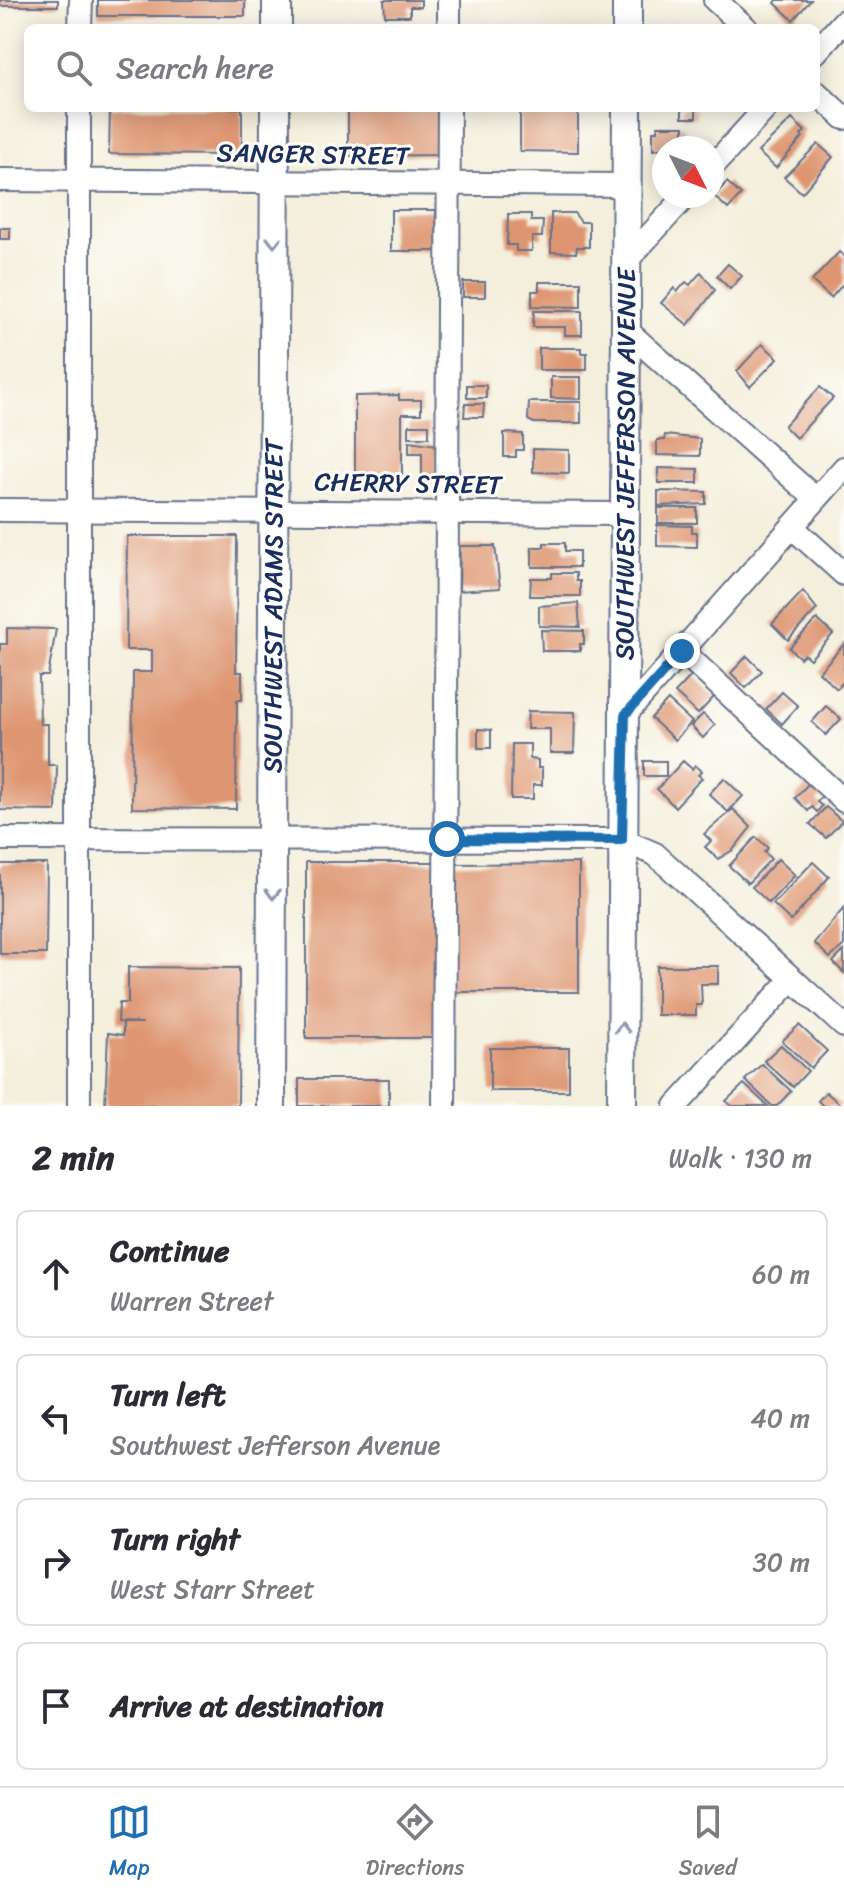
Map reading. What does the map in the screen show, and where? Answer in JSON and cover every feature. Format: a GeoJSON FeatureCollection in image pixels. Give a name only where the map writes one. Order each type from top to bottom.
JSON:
{"type":"FeatureCollection","features":[{"type":"Feature","properties":{"kind":"main road"},"geometry":{"type":"LineString","coordinates":[[277,0],[277,24]]}},
{"type":"Feature","properties":{"kind":"main road"},"geometry":{"type":"LineString","coordinates":[[627,0],[627,24]]}},
{"type":"Feature","properties":{"kind":"main road","name":"SOUTHWEST ADAMS STREET"},"geometry":{"type":"LineString","coordinates":[[271,1106],[275,112]]}},
{"type":"Feature","properties":{"kind":"main road","name":"SOUTHWEST JEFFERSON AVENUE"},"geometry":{"type":"LineString","coordinates":[[622,1106],[627,112]]}},
{"type":"Feature","properties":{"kind":"street"},"geometry":{"type":"LineString","coordinates":[[80,24],[81,0]]}},
{"type":"Feature","properties":{"kind":"street"},"geometry":{"type":"LineString","coordinates":[[449,0],[449,24]]}},
{"type":"Feature","properties":{"kind":"street"},"geometry":{"type":"LineString","coordinates":[[715,0],[742,24]]}},
{"type":"Feature","properties":{"kind":"street"},"geometry":{"type":"LineString","coordinates":[[820,48],[844,21]]}},
{"type":"Feature","properties":{"kind":"street"},"geometry":{"type":"LineString","coordinates":[[820,96],[844,118]]}},
{"type":"Feature","properties":{"kind":"street"},"geometry":{"type":"LineString","coordinates":[[79,112],[79,1106]]}},
{"type":"Feature","properties":{"kind":"street"},"geometry":{"type":"LineString","coordinates":[[444,1106],[449,112]]}},
{"type":"Feature","properties":{"kind":"street"},"geometry":{"type":"LineString","coordinates":[[724,154],[762,112]]}},
{"type":"Feature","properties":{"kind":"street","name":"SANGER STREET"},"geometry":{"type":"LineString","coordinates":[[0,180],[626,185]]}},
{"type":"Feature","properties":{"kind":"street"},"geometry":{"type":"LineString","coordinates":[[627,260],[675,208]]}},
{"type":"Feature","properties":{"kind":"street"},"geometry":{"type":"LineString","coordinates":[[625,329],[816,499]]}},
{"type":"Feature","properties":{"kind":"street"},"geometry":{"type":"LineString","coordinates":[[625,715],[844,468]]}},
{"type":"Feature","properties":{"kind":"street","name":"CHERRY STREET"},"geometry":{"type":"LineString","coordinates":[[0,510],[273,509],[623,514]]}},
{"type":"Feature","properties":{"kind":"street"},"geometry":{"type":"LineString","coordinates":[[792,527],[844,574]]}},
{"type":"Feature","properties":{"kind":"street"},"geometry":{"type":"LineString","coordinates":[[682,651],[844,801]]}},
{"type":"Feature","properties":{"kind":"street"},"geometry":{"type":"LineString","coordinates":[[0,839],[622,840],[655,854],[844,1026]]}},
{"type":"Feature","properties":{"kind":"street"},"geometry":{"type":"LineString","coordinates":[[676,1106],[792,979]]}},
{"type":"Feature","properties":{"kind":"building"},"geometry":{"type":"Polygon","coordinates":[[[0,0],[58,0],[58,6],[0,6],[0,0]]]}},
{"type":"Feature","properties":{"kind":"building"},"geometry":{"type":"Polygon","coordinates":[[[98,0],[245,0],[245,16],[98,16],[98,0]]]}},
{"type":"Feature","properties":{"kind":"building"},"geometry":{"type":"Polygon","coordinates":[[[384,0],[421,0],[421,7],[410,7],[410,16],[385,16],[384,0]]]}},
{"type":"Feature","properties":{"kind":"building"},"geometry":{"type":"Polygon","coordinates":[[[777,0],[811,0],[793,20],[775,3],[777,0]]]}},
{"type":"Feature","properties":{"kind":"building"},"geometry":{"type":"Polygon","coordinates":[[[110,112],[242,112],[242,155],[109,154],[110,112]]]}},
{"type":"Feature","properties":{"kind":"building"},"geometry":{"type":"Polygon","coordinates":[[[348,112],[439,112],[439,155],[348,156],[348,112]]]}},
{"type":"Feature","properties":{"kind":"building"},"geometry":{"type":"Polygon","coordinates":[[[520,112],[578,112],[578,152],[520,151],[520,112]]]}},
{"type":"Feature","properties":{"kind":"building"},"geometry":{"type":"Polygon","coordinates":[[[682,112],[696,112],[696,118],[682,118],[682,112]]]}},
{"type":"Feature","properties":{"kind":"building"},"geometry":{"type":"Polygon","coordinates":[[[792,119],[805,131],[776,168],[758,152],[792,119]]]}},
{"type":"Feature","properties":{"kind":"building"},"geometry":{"type":"Polygon","coordinates":[[[658,126],[684,126],[684,136],[653,136],[653,131],[658,131],[658,126]]]}},
{"type":"Feature","properties":{"kind":"building"},"geometry":{"type":"Polygon","coordinates":[[[818,144],[833,157],[802,193],[784,177],[818,144]]]}},
{"type":"Feature","properties":{"kind":"building"},"geometry":{"type":"Polygon","coordinates":[[[727,182],[741,195],[728,209],[724,205],[724,185],[727,182]]]}},
{"type":"Feature","properties":{"kind":"building"},"geometry":{"type":"Polygon","coordinates":[[[391,210],[436,210],[437,251],[391,251],[391,210]]]}},
{"type":"Feature","properties":{"kind":"building"},"geometry":{"type":"Polygon","coordinates":[[[551,213],[574,213],[581,222],[589,222],[589,247],[577,247],[576,253],[551,252],[551,213]]]}},
{"type":"Feature","properties":{"kind":"building"},"geometry":{"type":"Polygon","coordinates":[[[508,214],[531,214],[531,221],[543,221],[542,237],[532,237],[532,251],[516,251],[516,245],[507,245],[508,214]]]}},
{"type":"Feature","properties":{"kind":"building"},"geometry":{"type":"Polygon","coordinates":[[[0,228],[10,228],[10,239],[0,239],[0,228]]]}},
{"type":"Feature","properties":{"kind":"building"},"geometry":{"type":"Polygon","coordinates":[[[839,252],[844,256],[844,283],[831,298],[812,281],[839,252]]]}},
{"type":"Feature","properties":{"kind":"building"},"geometry":{"type":"Polygon","coordinates":[[[728,264],[742,276],[730,289],[717,276],[728,264]]]}},
{"type":"Feature","properties":{"kind":"building"},"geometry":{"type":"Polygon","coordinates":[[[701,272],[715,290],[688,325],[661,303],[674,288],[677,292],[686,282],[690,285],[701,272]]]}},
{"type":"Feature","properties":{"kind":"building"},"geometry":{"type":"Polygon","coordinates":[[[463,282],[485,282],[485,297],[463,297],[463,282]]]}},
{"type":"Feature","properties":{"kind":"building"},"geometry":{"type":"Polygon","coordinates":[[[539,282],[581,282],[581,307],[532,306],[532,291],[539,291],[539,282]]]}},
{"type":"Feature","properties":{"kind":"building"},"geometry":{"type":"Polygon","coordinates":[[[534,311],[582,311],[582,335],[565,335],[565,327],[533,327],[534,311]]]}},
{"type":"Feature","properties":{"kind":"building"},"geometry":{"type":"Polygon","coordinates":[[[762,344],[778,358],[750,387],[737,371],[762,344]]]}},
{"type":"Feature","properties":{"kind":"building"},"geometry":{"type":"Polygon","coordinates":[[[539,348],[581,348],[581,353],[587,353],[587,370],[539,370],[539,348]]]}},
{"type":"Feature","properties":{"kind":"building"},"geometry":{"type":"Polygon","coordinates":[[[551,377],[581,377],[581,399],[551,398],[551,377]]]}},
{"type":"Feature","properties":{"kind":"building"},"geometry":{"type":"Polygon","coordinates":[[[467,385],[486,385],[486,398],[467,398],[467,385]]]}},
{"type":"Feature","properties":{"kind":"building"},"geometry":{"type":"Polygon","coordinates":[[[820,387],[833,398],[796,438],[784,426],[820,387]]]}},
{"type":"Feature","properties":{"kind":"building"},"geometry":{"type":"Polygon","coordinates":[[[399,395],[399,400],[421,400],[421,414],[402,414],[402,482],[355,482],[355,396],[399,395]]]}},
{"type":"Feature","properties":{"kind":"building"},"geometry":{"type":"Polygon","coordinates":[[[529,402],[581,402],[581,423],[534,423],[528,420],[529,402]]]}},
{"type":"Feature","properties":{"kind":"building"},"geometry":{"type":"Polygon","coordinates":[[[465,404],[484,404],[483,417],[464,417],[465,404]]]}},
{"type":"Feature","properties":{"kind":"building"},"geometry":{"type":"Polygon","coordinates":[[[409,425],[429,425],[429,437],[409,437],[409,425]]]}},
{"type":"Feature","properties":{"kind":"building"},"geometry":{"type":"Polygon","coordinates":[[[504,433],[523,434],[523,450],[516,450],[516,457],[504,457],[504,433]]]}},
{"type":"Feature","properties":{"kind":"building"},"geometry":{"type":"Polygon","coordinates":[[[665,435],[700,439],[700,456],[657,455],[657,440],[664,440],[665,435]]]}},
{"type":"Feature","properties":{"kind":"building"},"geometry":{"type":"Polygon","coordinates":[[[409,441],[437,445],[437,480],[422,480],[422,453],[409,453],[409,441]]]}},
{"type":"Feature","properties":{"kind":"building"},"geometry":{"type":"Polygon","coordinates":[[[533,449],[569,450],[569,473],[533,472],[533,449]]]}},
{"type":"Feature","properties":{"kind":"building"},"geometry":{"type":"Polygon","coordinates":[[[658,468],[698,469],[698,483],[658,483],[658,468]]]}},
{"type":"Feature","properties":{"kind":"building"},"geometry":{"type":"Polygon","coordinates":[[[658,491],[706,492],[706,504],[658,506],[658,491]]]}},
{"type":"Feature","properties":{"kind":"building"},"geometry":{"type":"Polygon","coordinates":[[[658,508],[697,508],[697,523],[658,523],[658,508]]]}},
{"type":"Feature","properties":{"kind":"building"},"geometry":{"type":"Polygon","coordinates":[[[657,525],[692,526],[692,532],[697,532],[697,547],[657,546],[657,525]]]}},
{"type":"Feature","properties":{"kind":"building"},"geometry":{"type":"Polygon","coordinates":[[[127,536],[237,536],[236,672],[242,672],[242,700],[237,700],[236,809],[132,808],[133,672],[152,672],[152,650],[126,650],[127,536]]]}},
{"type":"Feature","properties":{"kind":"building"},"geometry":{"type":"Polygon","coordinates":[[[544,543],[565,543],[565,551],[579,551],[579,567],[532,567],[532,547],[544,547],[544,543]]]}},
{"type":"Feature","properties":{"kind":"building"},"geometry":{"type":"Polygon","coordinates":[[[460,546],[495,546],[500,588],[459,591],[460,546]]]}},
{"type":"Feature","properties":{"kind":"building"},"geometry":{"type":"Polygon","coordinates":[[[552,573],[576,573],[576,581],[580,581],[580,596],[530,596],[531,578],[552,578],[552,573]]]}},
{"type":"Feature","properties":{"kind":"building"},"geometry":{"type":"Polygon","coordinates":[[[803,591],[817,609],[788,640],[772,624],[803,591]]]}},
{"type":"Feature","properties":{"kind":"building"},"geometry":{"type":"Polygon","coordinates":[[[578,603],[580,627],[539,626],[539,606],[578,603]]]}},
{"type":"Feature","properties":{"kind":"building"},"geometry":{"type":"Polygon","coordinates":[[[817,619],[833,634],[810,659],[804,654],[800,658],[789,648],[817,619]]]}},
{"type":"Feature","properties":{"kind":"building"},"geometry":{"type":"Polygon","coordinates":[[[7,628],[56,629],[48,676],[39,676],[40,724],[48,724],[48,765],[57,765],[56,811],[0,810],[0,644],[7,644],[7,628]]]}},
{"type":"Feature","properties":{"kind":"building"},"geometry":{"type":"Polygon","coordinates":[[[541,630],[584,631],[584,644],[580,644],[580,651],[542,651],[541,630]]]}},
{"type":"Feature","properties":{"kind":"building"},"geometry":{"type":"Polygon","coordinates":[[[844,644],[844,681],[837,689],[819,672],[844,644]]]}},
{"type":"Feature","properties":{"kind":"building"},"geometry":{"type":"Polygon","coordinates":[[[747,656],[762,671],[746,688],[731,673],[747,656]]]}},
{"type":"Feature","properties":{"kind":"building"},"geometry":{"type":"Polygon","coordinates":[[[692,675],[715,696],[698,714],[675,693],[692,675]]]}},
{"type":"Feature","properties":{"kind":"building"},"geometry":{"type":"Polygon","coordinates":[[[782,692],[798,706],[782,724],[766,709],[782,692]]]}},
{"type":"Feature","properties":{"kind":"building"},"geometry":{"type":"Polygon","coordinates":[[[668,700],[692,722],[675,740],[651,718],[668,700]]]}},
{"type":"Feature","properties":{"kind":"building"},"geometry":{"type":"Polygon","coordinates":[[[826,706],[841,719],[826,735],[812,722],[826,706]]]}},
{"type":"Feature","properties":{"kind":"building"},"geometry":{"type":"Polygon","coordinates":[[[528,711],[575,712],[574,753],[550,753],[550,729],[527,729],[528,711]]]}},
{"type":"Feature","properties":{"kind":"building"},"geometry":{"type":"Polygon","coordinates":[[[703,714],[715,725],[703,738],[691,726],[703,714]]]}},
{"type":"Feature","properties":{"kind":"building"},"geometry":{"type":"Polygon","coordinates":[[[478,729],[491,730],[491,748],[478,748],[478,729]]]}},
{"type":"Feature","properties":{"kind":"building"},"geometry":{"type":"Polygon","coordinates":[[[512,744],[530,744],[530,759],[538,760],[538,768],[542,768],[542,785],[533,785],[533,799],[511,799],[512,744]]]}},
{"type":"Feature","properties":{"kind":"building"},"geometry":{"type":"Polygon","coordinates":[[[644,761],[666,761],[666,776],[644,776],[644,761]]]}},
{"type":"Feature","properties":{"kind":"building"},"geometry":{"type":"Polygon","coordinates":[[[683,761],[692,769],[695,765],[702,771],[698,775],[702,778],[675,807],[657,789],[683,761]]]}},
{"type":"Feature","properties":{"kind":"building"},"geometry":{"type":"Polygon","coordinates":[[[724,778],[743,796],[728,812],[709,794],[724,778]]]}},
{"type":"Feature","properties":{"kind":"building"},"geometry":{"type":"Polygon","coordinates":[[[809,783],[822,796],[817,802],[822,806],[817,812],[812,807],[808,811],[795,798],[809,783]]]}},
{"type":"Feature","properties":{"kind":"building"},"geometry":{"type":"Polygon","coordinates":[[[826,807],[842,821],[826,838],[810,824],[826,807]]]}},
{"type":"Feature","properties":{"kind":"building"},"geometry":{"type":"Polygon","coordinates":[[[733,809],[751,827],[733,850],[718,859],[705,847],[711,841],[704,834],[733,809]]]}},
{"type":"Feature","properties":{"kind":"building"},"geometry":{"type":"Polygon","coordinates":[[[756,837],[768,848],[764,852],[771,859],[748,883],[729,866],[756,837]]]}},
{"type":"Feature","properties":{"kind":"building"},"geometry":{"type":"Polygon","coordinates":[[[778,859],[795,875],[769,903],[752,887],[778,859]]]}},
{"type":"Feature","properties":{"kind":"building"},"geometry":{"type":"Polygon","coordinates":[[[306,862],[436,862],[436,1038],[306,1038],[306,862]]]}},
{"type":"Feature","properties":{"kind":"building"},"geometry":{"type":"Polygon","coordinates":[[[813,862],[829,877],[791,921],[773,904],[813,862]]]}},
{"type":"Feature","properties":{"kind":"building"},"geometry":{"type":"Polygon","coordinates":[[[579,863],[579,992],[451,992],[451,864],[579,863]]]}},
{"type":"Feature","properties":{"kind":"building"},"geometry":{"type":"Polygon","coordinates":[[[0,864],[47,864],[46,954],[0,954],[0,864]]]}},
{"type":"Feature","properties":{"kind":"building"},"geometry":{"type":"Polygon","coordinates":[[[844,908],[844,945],[830,958],[814,943],[844,908]]]}},
{"type":"Feature","properties":{"kind":"building"},"geometry":{"type":"Polygon","coordinates":[[[844,951],[844,973],[833,962],[844,951]]]}},
{"type":"Feature","properties":{"kind":"building"},"geometry":{"type":"Polygon","coordinates":[[[657,966],[718,966],[718,984],[701,984],[702,1005],[696,1005],[696,1015],[657,1015],[657,966]]]}},
{"type":"Feature","properties":{"kind":"building"},"geometry":{"type":"Polygon","coordinates":[[[128,967],[239,968],[238,1106],[105,1106],[108,1033],[123,1035],[123,1023],[143,1023],[118,1022],[119,1003],[128,1003],[128,967]]]}},
{"type":"Feature","properties":{"kind":"building"},"geometry":{"type":"Polygon","coordinates":[[[799,1025],[827,1051],[811,1068],[782,1041],[799,1025]]]}},
{"type":"Feature","properties":{"kind":"building"},"geometry":{"type":"Polygon","coordinates":[[[781,1045],[808,1071],[793,1087],[764,1061],[781,1045]]]}},
{"type":"Feature","properties":{"kind":"building"},"geometry":{"type":"Polygon","coordinates":[[[490,1048],[569,1048],[569,1091],[490,1091],[490,1048]]]}},
{"type":"Feature","properties":{"kind":"building"},"geometry":{"type":"Polygon","coordinates":[[[762,1064],[791,1091],[777,1106],[772,1106],[745,1080],[762,1064]]]}},
{"type":"Feature","properties":{"kind":"building"},"geometry":{"type":"Polygon","coordinates":[[[299,1079],[389,1079],[389,1106],[299,1106],[299,1079]]]}},
{"type":"Feature","properties":{"kind":"building"},"geometry":{"type":"Polygon","coordinates":[[[744,1084],[768,1106],[732,1106],[726,1101],[744,1084]]]}},
{"type":"Feature","properties":{"kind":"building"},"geometry":{"type":"Polygon","coordinates":[[[826,1092],[842,1106],[823,1106],[818,1101],[826,1092]]]}},
{"type":"Feature","properties":{"kind":"route"},"geometry":{"type":"LineString","coordinates":[[447,839],[622,840],[625,715],[682,651]]}}]}
